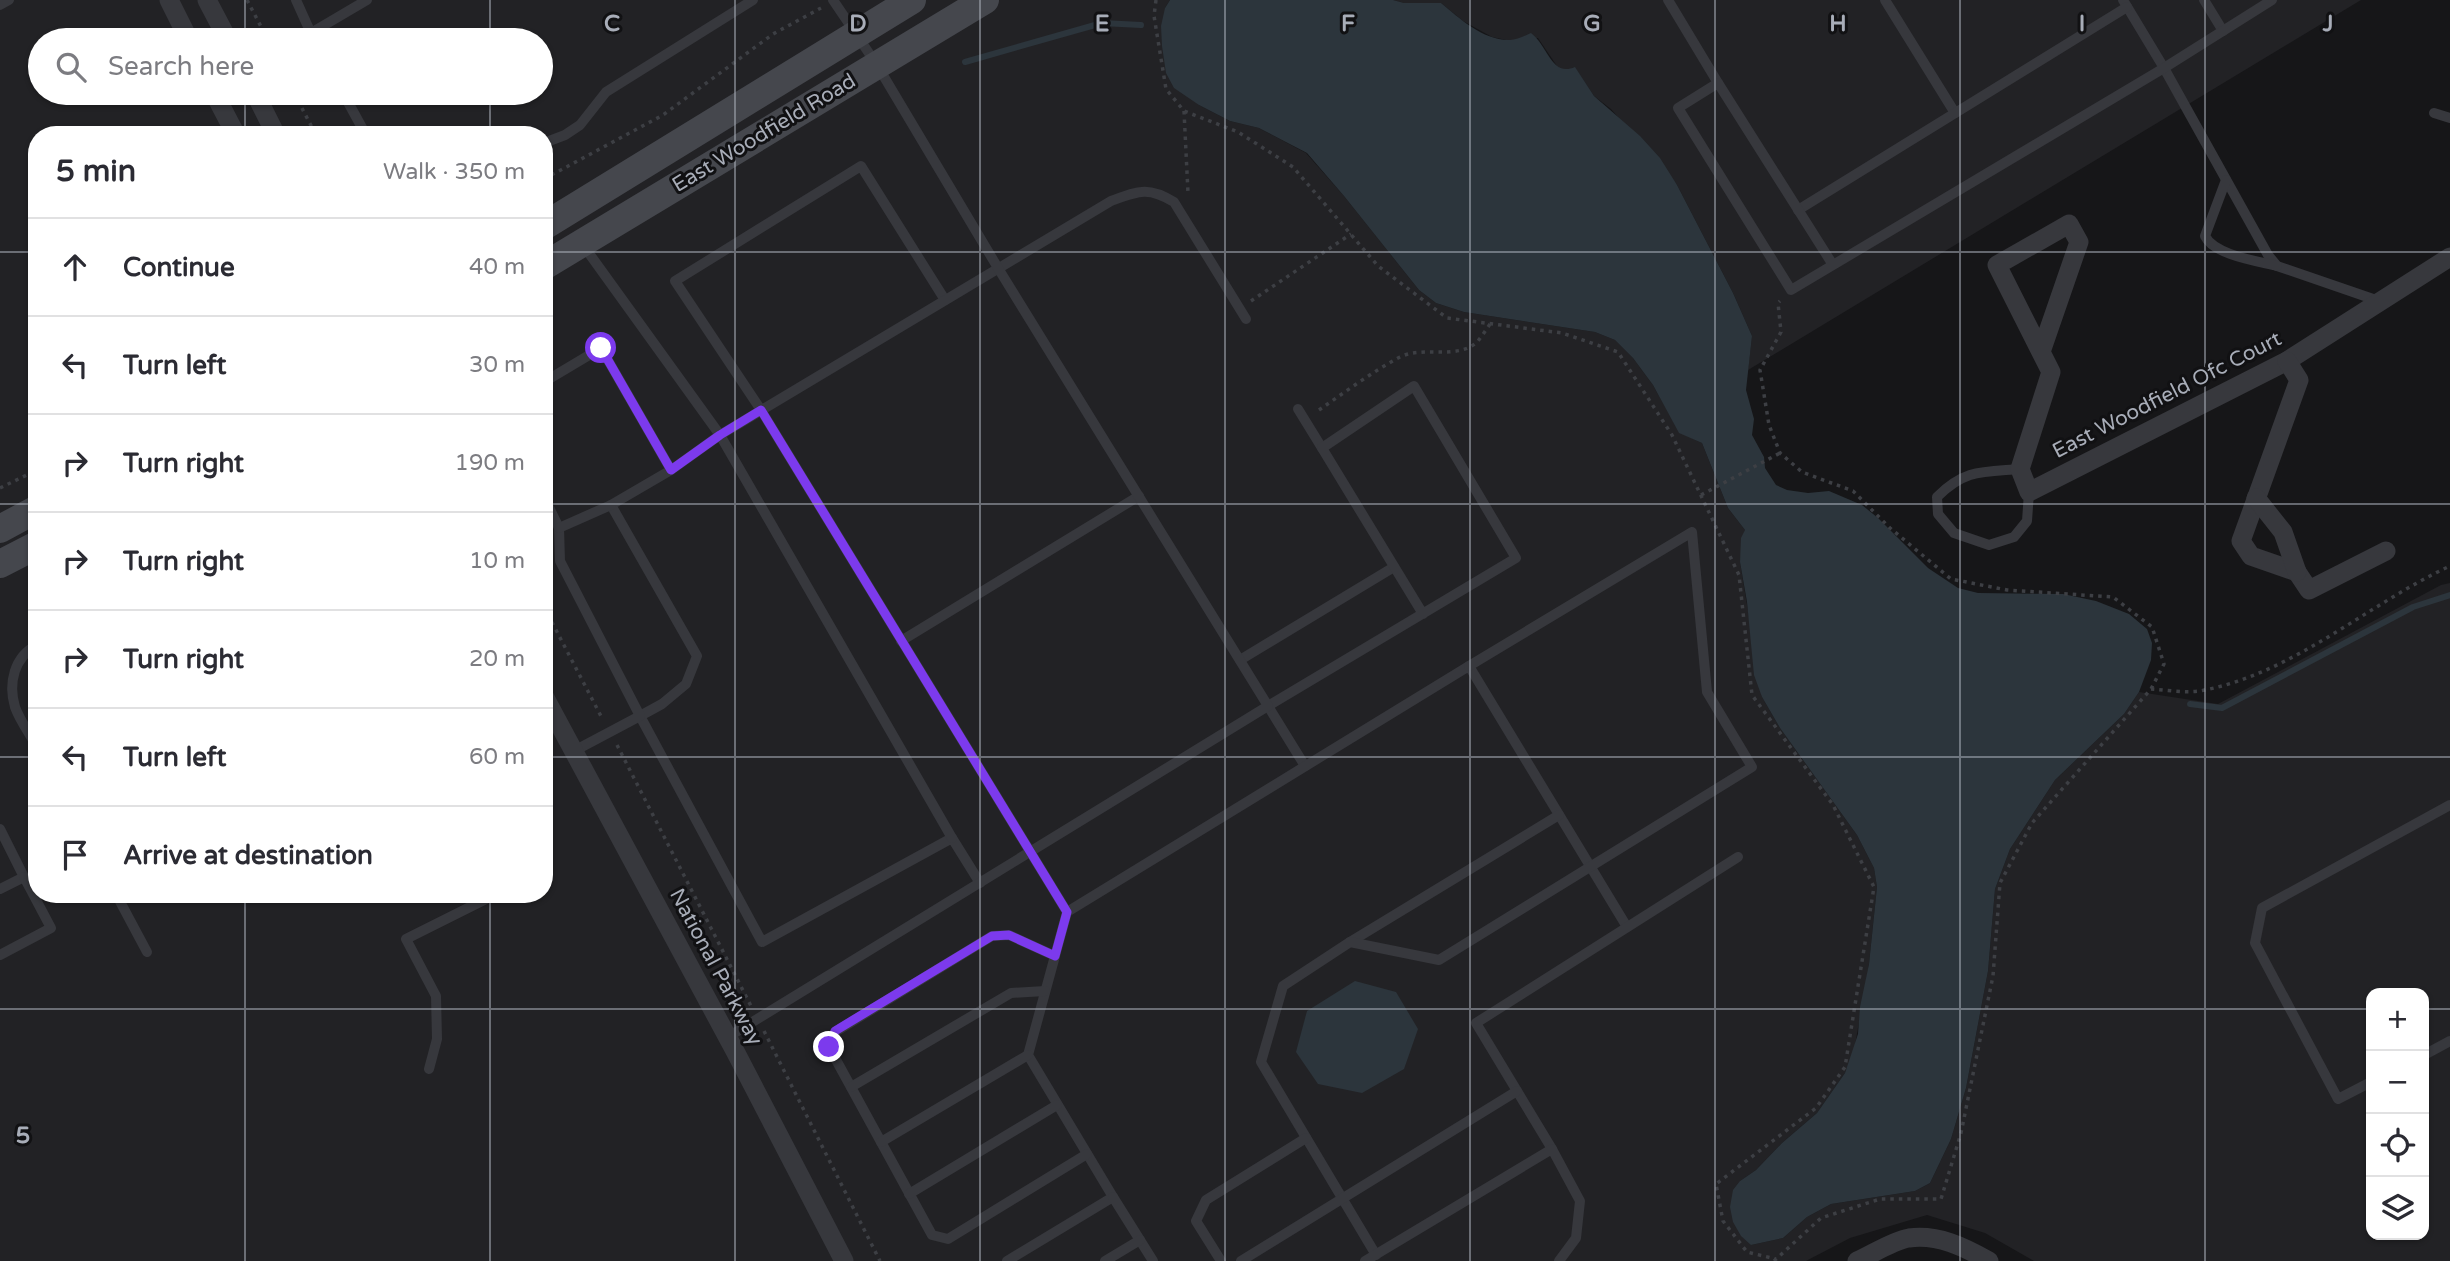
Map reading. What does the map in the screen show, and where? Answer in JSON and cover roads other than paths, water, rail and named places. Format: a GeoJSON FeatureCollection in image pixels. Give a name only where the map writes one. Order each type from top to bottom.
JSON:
{"type":"FeatureCollection","features":[{"type":"Feature","properties":{"kind":"street"},"geometry":{"type":"LineString","coordinates":[[169,0],[183,28]]}},
{"type":"Feature","properties":{"kind":"street"},"geometry":{"type":"LineString","coordinates":[[207,0],[222,28]]}},
{"type":"Feature","properties":{"kind":"street","name":"East Woodfield Road"},"geometry":{"type":"LineString","coordinates":[[553,220],[912,0]]}},
{"type":"Feature","properties":{"kind":"street","name":"East Woodfield Road"},"geometry":{"type":"LineString","coordinates":[[553,261],[985,0]]}},
{"type":"Feature","properties":{"kind":"street"},"geometry":{"type":"LineString","coordinates":[[220,105],[231,126]]}},
{"type":"Feature","properties":{"kind":"street"},"geometry":{"type":"LineString","coordinates":[[261,105],[272,126]]}},
{"type":"Feature","properties":{"kind":"street","name":"East Woodfield Ofc Court"},"geometry":{"type":"LineString","coordinates":[[2020,469],[2051,372],[1997,265],[2069,224],[2079,242],[2041,352]]}},
{"type":"Feature","properties":{"kind":"street","name":"East Woodfield Ofc Court"},"geometry":{"type":"LineString","coordinates":[[2029,492],[2287,360],[2450,257]]}},
{"type":"Feature","properties":{"kind":"street"},"geometry":{"type":"LineString","coordinates":[[2287,360],[2299,380],[2241,541],[2251,556],[2297,572]]}},
{"type":"Feature","properties":{"kind":"street"},"geometry":{"type":"LineString","coordinates":[[2020,469],[2029,492]]}},
{"type":"Feature","properties":{"kind":"street"},"geometry":{"type":"LineString","coordinates":[[2256,498],[2283,532],[2297,572],[2309,590],[2386,551]]}},
{"type":"Feature","properties":{"kind":"street"},"geometry":{"type":"LineString","coordinates":[[0,529],[28,514]]}},
{"type":"Feature","properties":{"kind":"street"},"geometry":{"type":"LineString","coordinates":[[0,564],[28,550]]}},
{"type":"Feature","properties":{"kind":"street","name":"National Parkway"},"geometry":{"type":"LineString","coordinates":[[553,712],[728,1037],[844,1261]]}},
{"type":"Feature","properties":{"kind":"street"},"geometry":{"type":"LineString","coordinates":[[1857,1261],[1907,1238],[1917,1238],[1938,1239],[1968,1249],[1989,1261]]}},
{"type":"Feature","properties":{"kind":"lane"},"geometry":{"type":"LineString","coordinates":[[0,5],[9,0]]}},
{"type":"Feature","properties":{"kind":"lane"},"geometry":{"type":"LineString","coordinates":[[296,0],[308,28]]}},
{"type":"Feature","properties":{"kind":"lane"},"geometry":{"type":"LineString","coordinates":[[325,28],[367,0]]}},
{"type":"Feature","properties":{"kind":"lane"},"geometry":{"type":"LineString","coordinates":[[553,140],[580,125],[606,92],[753,0]]}},
{"type":"Feature","properties":{"kind":"lane"},"geometry":{"type":"LineString","coordinates":[[834,0],[877,65],[998,268],[1305,766]]}},
{"type":"Feature","properties":{"kind":"lane"},"geometry":{"type":"LineString","coordinates":[[1668,0],[1833,265]]}},
{"type":"Feature","properties":{"kind":"lane"},"geometry":{"type":"LineString","coordinates":[[1885,0],[1955,113]]}},
{"type":"Feature","properties":{"kind":"lane"},"geometry":{"type":"LineString","coordinates":[[2204,0],[2223,31]]}},
{"type":"Feature","properties":{"kind":"lane"},"geometry":{"type":"LineString","coordinates":[[1718,83],[1678,108],[1791,290],[2164,68],[2272,0]]}},
{"type":"Feature","properties":{"kind":"lane"},"geometry":{"type":"LineString","coordinates":[[1798,210],[2125,4],[2277,267]]}},
{"type":"Feature","properties":{"kind":"lane"},"geometry":{"type":"LineString","coordinates":[[350,105],[361,126]]}},
{"type":"Feature","properties":{"kind":"lane"},"geometry":{"type":"LineString","coordinates":[[2434,113],[2450,118]]}},
{"type":"Feature","properties":{"kind":"lane"},"geometry":{"type":"LineString","coordinates":[[946,300],[862,166],[675,281],[761,410],[1067,912]]}},
{"type":"Feature","properties":{"kind":"lane"},"geometry":{"type":"LineString","coordinates":[[2226,180],[2205,236],[2208,242],[2223,252],[2380,302]]}},
{"type":"Feature","properties":{"kind":"lane"},"geometry":{"type":"LineString","coordinates":[[559,528],[611,505],[671,470],[761,410],[1111,201],[1131,193],[1148,190],[1160,193],[1174,202],[1243,314]]}},
{"type":"Feature","properties":{"kind":"lane"},"geometry":{"type":"LineString","coordinates":[[582,243],[720,435],[980,883]]}},
{"type":"Feature","properties":{"kind":"lane"},"geometry":{"type":"LineString","coordinates":[[553,377],[601,348],[671,470]]}},
{"type":"Feature","properties":{"kind":"lane"},"geometry":{"type":"LineString","coordinates":[[728,1037],[1268,706],[1516,558],[1414,386],[1322,448]]}},
{"type":"Feature","properties":{"kind":"lane"},"geometry":{"type":"LineString","coordinates":[[1298,409],[1423,614]]}},
{"type":"Feature","properties":{"kind":"lane"},"geometry":{"type":"LineString","coordinates":[[2020,469],[1974,472],[1950,484],[1937,497],[1938,514],[1954,533],[1989,545],[2014,537],[2027,522],[2029,492]]}},
{"type":"Feature","properties":{"kind":"lane"},"geometry":{"type":"LineString","coordinates":[[901,641],[1139,496]]}},
{"type":"Feature","properties":{"kind":"lane"},"geometry":{"type":"LineString","coordinates":[[574,751],[662,704],[686,684],[696,656],[611,505]]}},
{"type":"Feature","properties":{"kind":"lane"},"geometry":{"type":"LineString","coordinates":[[553,516],[559,528],[560,561],[762,942],[952,838]]}},
{"type":"Feature","properties":{"kind":"lane"},"geometry":{"type":"LineString","coordinates":[[881,1142],[1028,1055],[1067,912],[1692,532],[1707,692],[1752,767],[1439,960],[1350,942]]}},
{"type":"Feature","properties":{"kind":"lane"},"geometry":{"type":"LineString","coordinates":[[1240,660],[1394,568]]}},
{"type":"Feature","properties":{"kind":"lane"},"geometry":{"type":"LineString","coordinates":[[28,650],[24,652],[12,675],[15,707],[28,731]]}},
{"type":"Feature","properties":{"kind":"lane"},"geometry":{"type":"LineString","coordinates":[[1469,666],[1627,927]]}},
{"type":"Feature","properties":{"kind":"lane"},"geometry":{"type":"LineString","coordinates":[[2366,1085],[2338,1099],[2255,943],[2262,908],[2450,806]]}},
{"type":"Feature","properties":{"kind":"lane"},"geometry":{"type":"LineString","coordinates":[[1376,1255],[1261,1062],[1283,986],[1350,942],[1559,815]]}},
{"type":"Feature","properties":{"kind":"lane"},"geometry":{"type":"LineString","coordinates":[[0,829],[28,885]]}},
{"type":"Feature","properties":{"kind":"lane"},"geometry":{"type":"LineString","coordinates":[[1559,1261],[1576,1238],[1580,1200],[1476,1023],[1738,857]]}},
{"type":"Feature","properties":{"kind":"lane"},"geometry":{"type":"LineString","coordinates":[[0,889],[24,877]]}},
{"type":"Feature","properties":{"kind":"lane"},"geometry":{"type":"LineString","coordinates":[[0,954],[51,928],[38,903]]}},
{"type":"Feature","properties":{"kind":"lane"},"geometry":{"type":"LineString","coordinates":[[121,903],[147,952]]}},
{"type":"Feature","properties":{"kind":"lane"},"geometry":{"type":"LineString","coordinates":[[429,1069],[437,1039],[436,996],[406,939],[478,903]]}},
{"type":"Feature","properties":{"kind":"lane"},"geometry":{"type":"LineString","coordinates":[[1055,956],[1009,935],[992,936],[835,1031],[829,1047],[932,1236],[948,1239],[1087,1154]]}},
{"type":"Feature","properties":{"kind":"lane"},"geometry":{"type":"LineString","coordinates":[[851,1087],[1011,993],[1045,991]]}},
{"type":"Feature","properties":{"kind":"lane"},"geometry":{"type":"LineString","coordinates":[[2429,1052],[2450,1041]]}},
{"type":"Feature","properties":{"kind":"lane"},"geometry":{"type":"LineString","coordinates":[[1028,1055],[1153,1261]]}},
{"type":"Feature","properties":{"kind":"lane"},"geometry":{"type":"LineString","coordinates":[[1241,1261],[1517,1091]]}},
{"type":"Feature","properties":{"kind":"lane"},"geometry":{"type":"LineString","coordinates":[[909,1194],[1058,1105]]}},
{"type":"Feature","properties":{"kind":"lane"},"geometry":{"type":"LineString","coordinates":[[1221,1261],[1196,1221],[1206,1200],[1306,1138]]}},
{"type":"Feature","properties":{"kind":"lane"},"geometry":{"type":"LineString","coordinates":[[1365,1261],[1552,1149]]}},
{"type":"Feature","properties":{"kind":"lane"},"geometry":{"type":"LineString","coordinates":[[1007,1261],[1113,1197]]}},
{"type":"Feature","properties":{"kind":"lane"},"geometry":{"type":"LineString","coordinates":[[1105,1261],[1140,1240]]}},
{"type":"Feature","properties":{"kind":"waterway"},"geometry":{"type":"LineString","coordinates":[[965,62],[1102,23],[1141,25]]}},
{"type":"Feature","properties":{"kind":"waterway"},"geometry":{"type":"LineString","coordinates":[[2190,704],[2222,708],[2413,607],[2450,595]]}}]}
